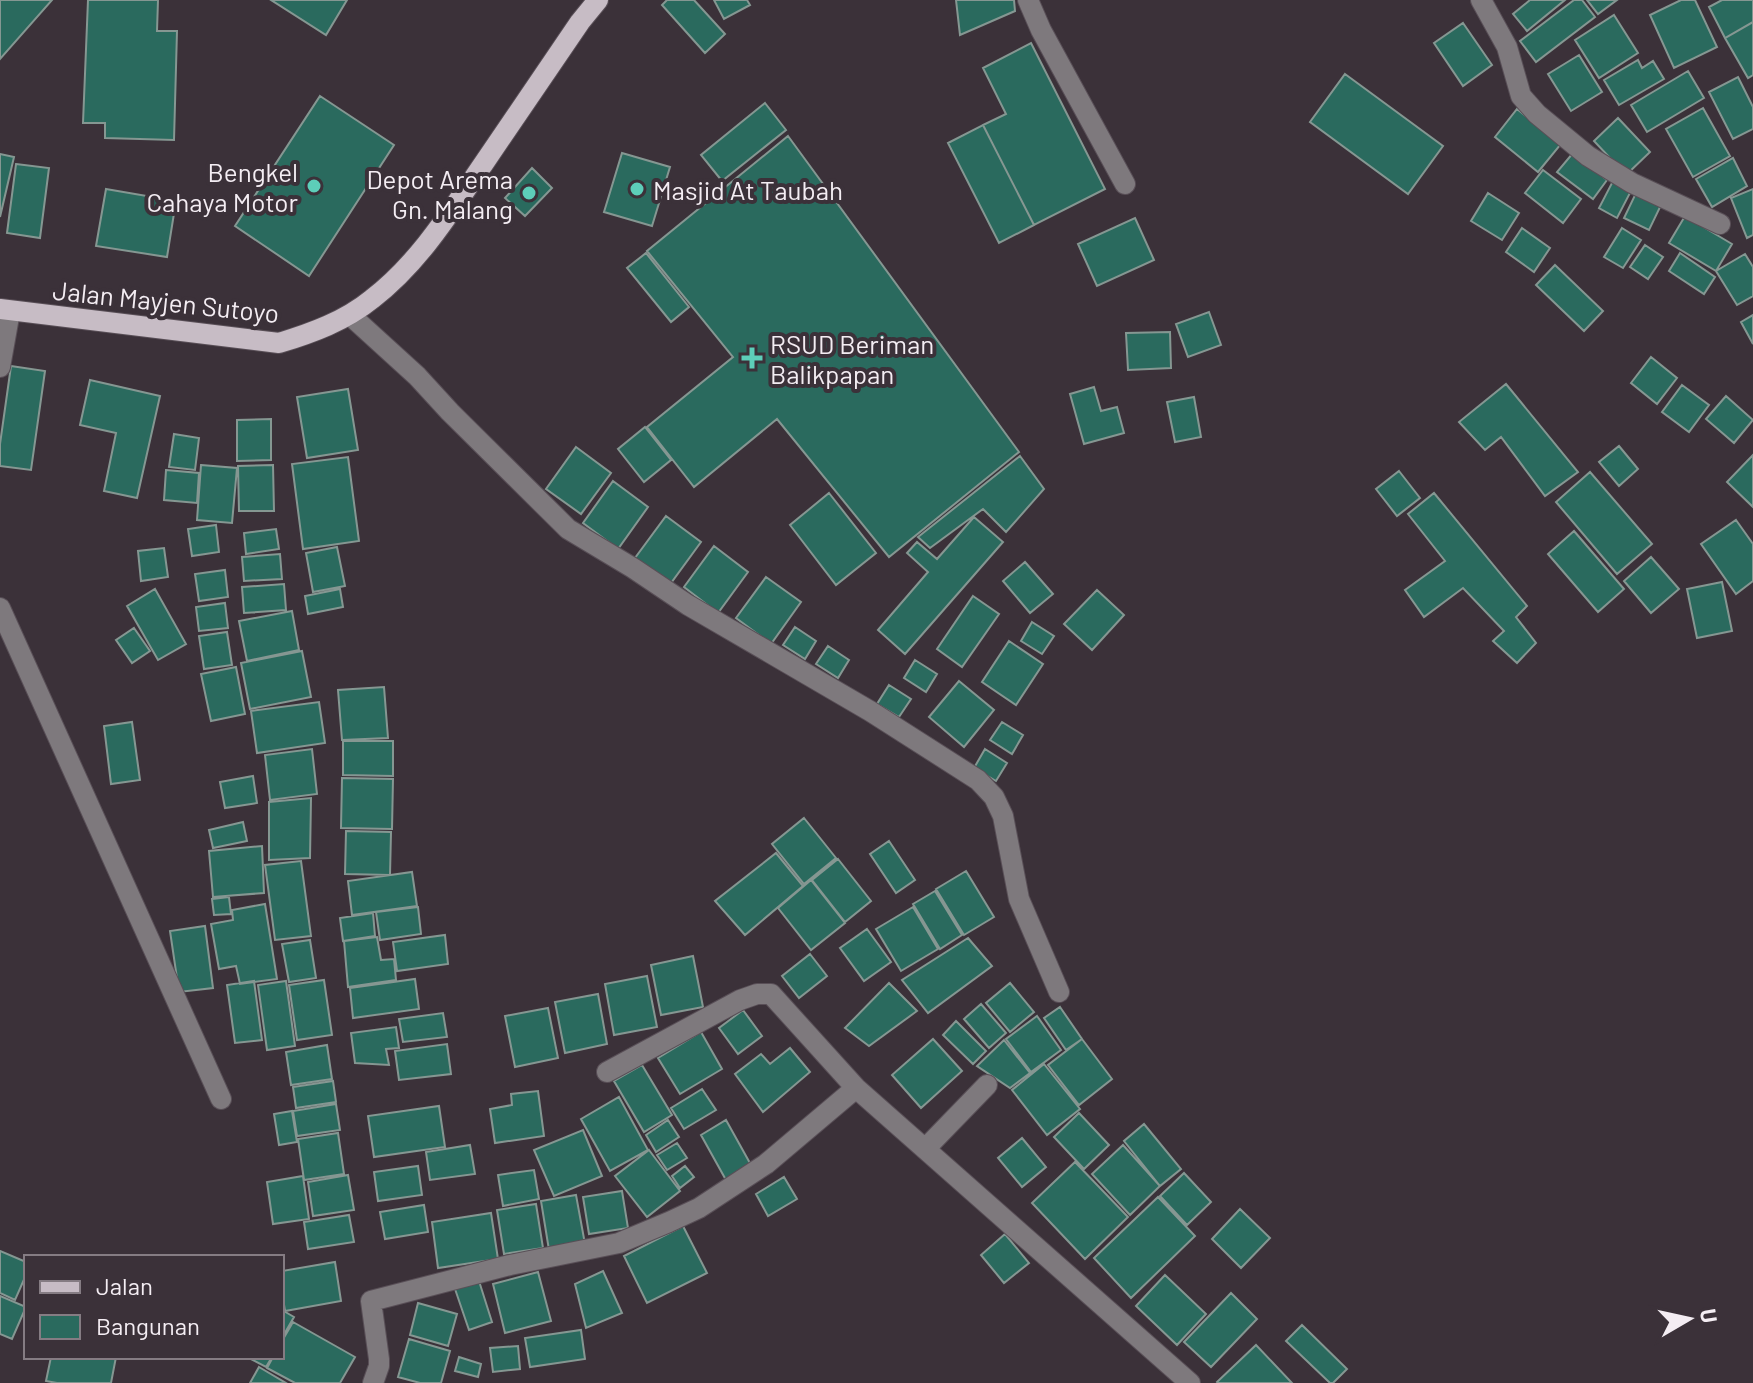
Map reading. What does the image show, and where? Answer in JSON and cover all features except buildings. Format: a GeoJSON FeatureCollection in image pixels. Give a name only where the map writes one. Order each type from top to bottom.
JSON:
{"type":"FeatureCollection","features":[{"type":"Feature","properties":{"kind":"main road","name":"Jalan Mayjen Sutoyo"},"geometry":{"type":"LineString","coordinates":[[5,310],[279,343],[309,334],[350,315],[374,298],[440,228],[598,0]]}},
{"type":"Feature","properties":{"kind":"street"},"geometry":{"type":"LineString","coordinates":[[1028,0],[1041,30],[1125,184]]}},
{"type":"Feature","properties":{"kind":"street"},"geometry":{"type":"LineString","coordinates":[[1481,0],[1507,47],[1521,96],[1537,114],[1588,156],[1632,183],[1720,224]]}},
{"type":"Feature","properties":{"kind":"street"},"geometry":{"type":"LineString","coordinates":[[0,367],[5,310]]}},
{"type":"Feature","properties":{"kind":"street"},"geometry":{"type":"LineString","coordinates":[[350,315],[417,376],[568,529],[688,605],[870,711],[978,780],[994,797],[1003,816],[1019,899],[1059,992]]}},
{"type":"Feature","properties":{"kind":"street"},"geometry":{"type":"LineString","coordinates":[[0,608],[221,1099]]}},
{"type":"Feature","properties":{"kind":"street"},"geometry":{"type":"LineString","coordinates":[[607,1072],[740,1000],[757,994],[771,994],[856,1088],[1190,1383]]}},
{"type":"Feature","properties":{"kind":"street"},"geometry":{"type":"LineString","coordinates":[[925,1149],[987,1085]]}},
{"type":"Feature","properties":{"kind":"street"},"geometry":{"type":"LineString","coordinates":[[380,1381],[371,1301],[510,1265],[619,1243],[669,1222],[699,1208],[766,1164],[856,1088]]}},
{"type":"Feature","properties":{"kind":"place","name":"Bengkel Cahaya Motor"},"geometry":{"type":"Point","coordinates":[314,186]}},
{"type":"Feature","properties":{"kind":"place","name":"Masjid At Taubah"},"geometry":{"type":"Point","coordinates":[637,189]}},
{"type":"Feature","properties":{"kind":"place","name":"Depot Arema Gn. Malang"},"geometry":{"type":"Point","coordinates":[529,193]}},
{"type":"Feature","properties":{"kind":"place","name":"RSUD Beriman Balikpapan"},"geometry":{"type":"Point","coordinates":[752,358]}}]}
